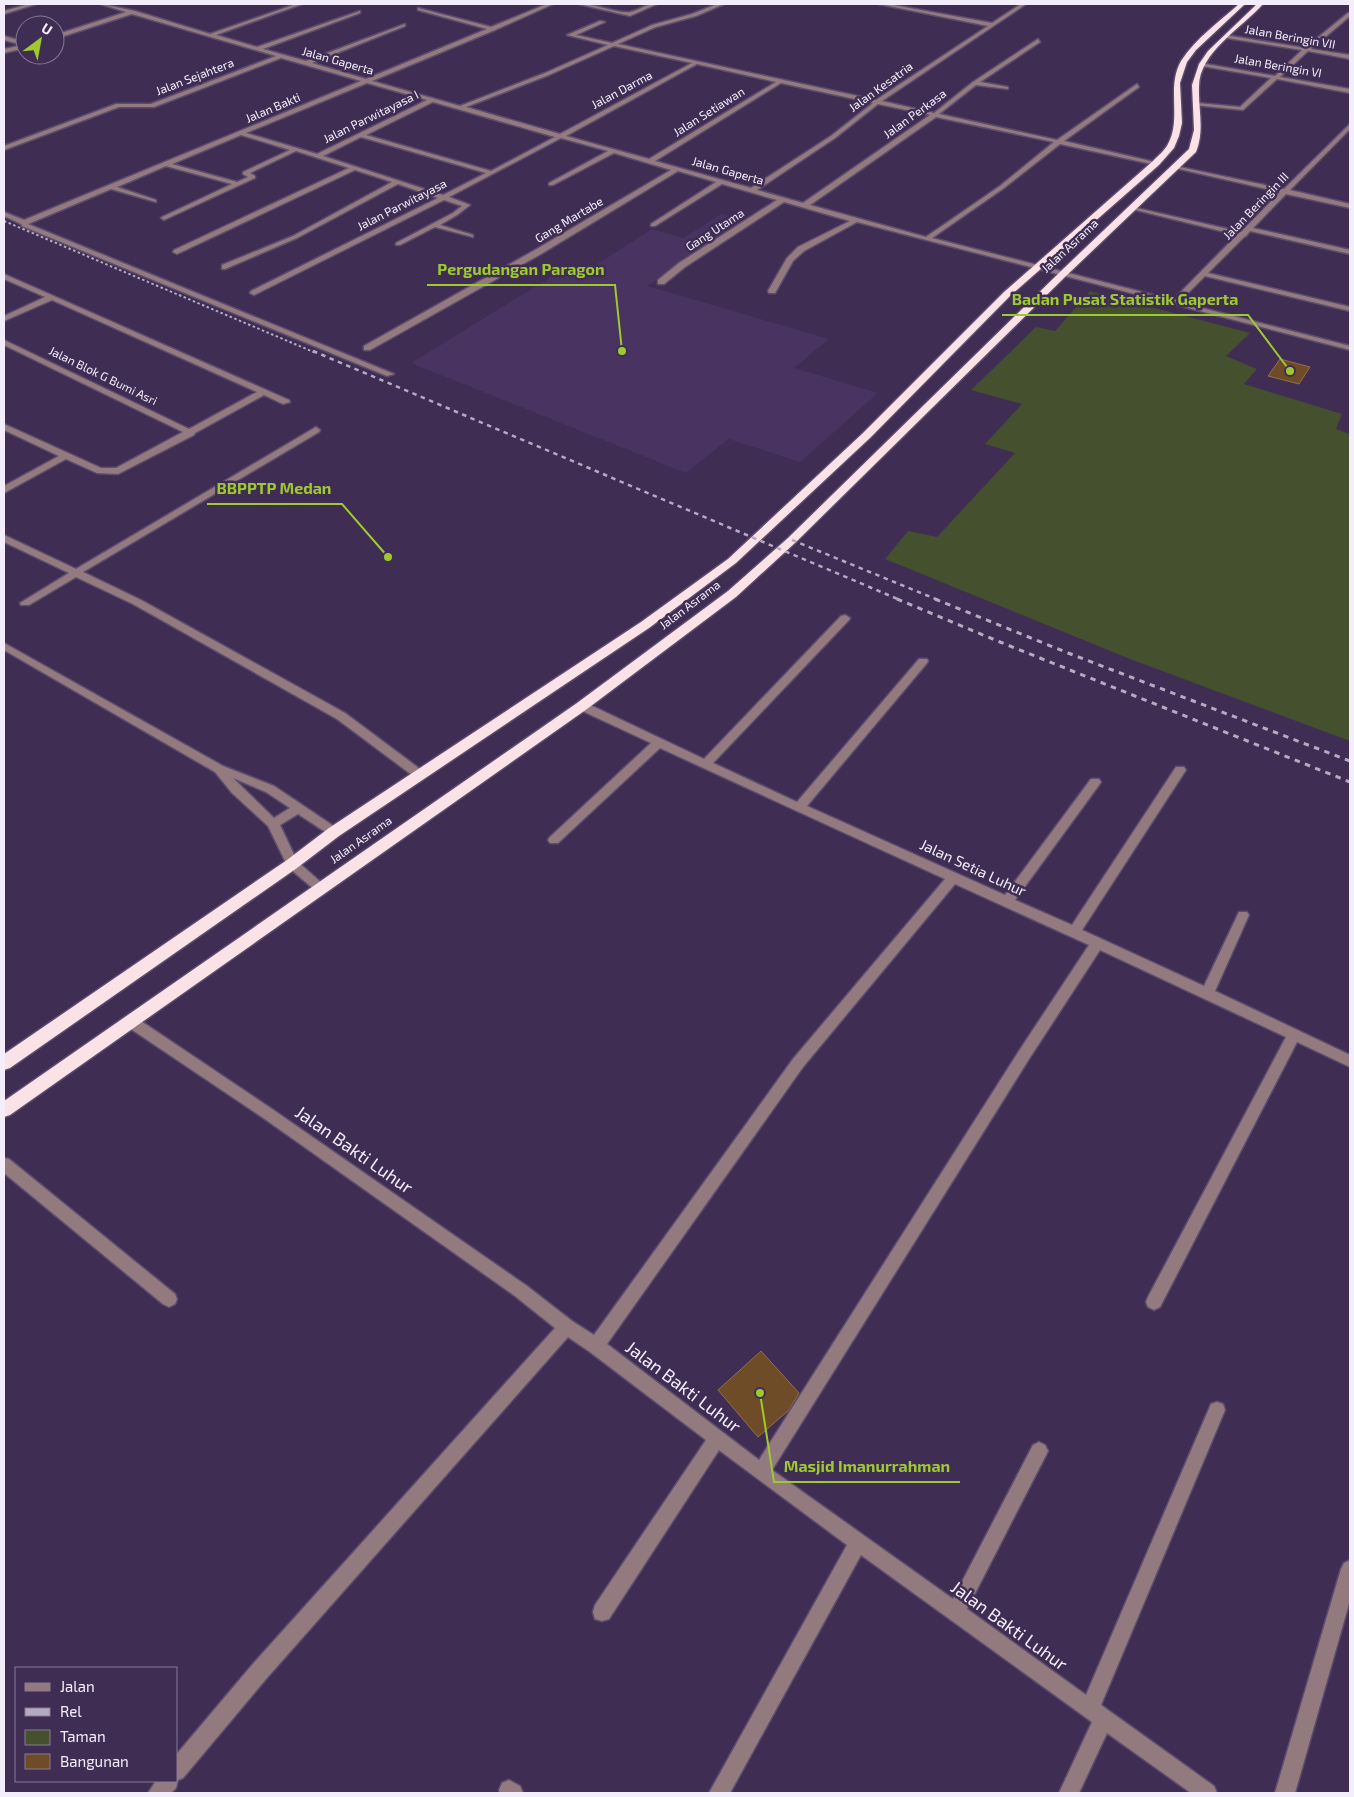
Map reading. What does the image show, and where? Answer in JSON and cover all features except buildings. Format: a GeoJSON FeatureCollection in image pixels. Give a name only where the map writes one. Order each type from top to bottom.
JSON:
{"type":"FeatureCollection","features":[{"type":"Feature","properties":{"kind":"highway","name":"Jalan Asrama"},"geometry":{"type":"LineString","coordinates":[[4,1063],[292,864],[334,832],[645,625],[732,561],[867,435],[1036,266],[1156,163],[1171,146],[1175,136],[1178,123],[1176,83],[1184,62],[1194,49],[1242,4]]}},
{"type":"Feature","properties":{"kind":"highway","name":"Jalan Asrama"},"geometry":{"type":"LineString","coordinates":[[4,1110],[582,706],[732,594],[781,551],[1064,273],[1193,150],[1198,130],[1198,106],[1195,85],[1202,64],[1210,52],[1260,4]]}},
{"type":"Feature","properties":{"kind":"street"},"geometry":{"type":"LineString","coordinates":[[4,13],[33,4]]}},
{"type":"Feature","properties":{"kind":"street","name":"Jalan Gaperta"},"geometry":{"type":"LineString","coordinates":[[103,4],[880,227],[1350,348]]}},
{"type":"Feature","properties":{"kind":"street"},"geometry":{"type":"LineString","coordinates":[[211,36],[300,4]]}},
{"type":"Feature","properties":{"kind":"street","name":"Jalan Bakti"},"geometry":{"type":"LineString","coordinates":[[24,222],[112,188],[549,4]]}},
{"type":"Feature","properties":{"kind":"street"},"geometry":{"type":"LineString","coordinates":[[582,4],[630,14]]}},
{"type":"Feature","properties":{"kind":"street"},"geometry":{"type":"LineString","coordinates":[[623,18],[654,4]]}},
{"type":"Feature","properties":{"kind":"street"},"geometry":{"type":"LineString","coordinates":[[462,106],[613,45],[654,26],[694,15],[720,4]]}},
{"type":"Feature","properties":{"kind":"street"},"geometry":{"type":"LineString","coordinates":[[881,4],[992,24]]}},
{"type":"Feature","properties":{"kind":"street"},"geometry":{"type":"LineString","coordinates":[[905,8],[913,4]]}},
{"type":"Feature","properties":{"kind":"street","name":"Jalan Kesatria"},"geometry":{"type":"LineString","coordinates":[[752,190],[833,137],[876,103],[1024,4]]}},
{"type":"Feature","properties":{"kind":"street"},"geometry":{"type":"LineString","coordinates":[[420,9],[492,28]]}},
{"type":"Feature","properties":{"kind":"street"},"geometry":{"type":"LineString","coordinates":[[65,34],[133,12]]}},
{"type":"Feature","properties":{"kind":"street"},"geometry":{"type":"LineString","coordinates":[[258,48],[358,12]]}},
{"type":"Feature","properties":{"kind":"street"},"geometry":{"type":"LineString","coordinates":[[442,15],[451,12]]}},
{"type":"Feature","properties":{"kind":"street"},"geometry":{"type":"LineString","coordinates":[[1198,106],[1241,109],[1306,50],[1350,14]]}},
{"type":"Feature","properties":{"kind":"street"},"geometry":{"type":"LineString","coordinates":[[602,22],[570,35],[933,116],[1156,163]]}},
{"type":"Feature","properties":{"kind":"street"},"geometry":{"type":"LineString","coordinates":[[307,64],[403,25]]}},
{"type":"Feature","properties":{"kind":"street","name":"Jalan Beringin VII"},"geometry":{"type":"LineString","coordinates":[[1227,36],[1350,57]]}},
{"type":"Feature","properties":{"kind":"street","name":"Jalan Perkasa"},"geometry":{"type":"LineString","coordinates":[[805,205],[933,116],[975,82],[1038,42]]}},
{"type":"Feature","properties":{"kind":"street","name":"Jalan Sejahtera"},"geometry":{"type":"LineString","coordinates":[[4,148],[118,105],[152,106],[281,56]]}},
{"type":"Feature","properties":{"kind":"street","name":"Jalan Darma"},"geometry":{"type":"LineString","coordinates":[[559,135],[695,64]]}},
{"type":"Feature","properties":{"kind":"street","name":"Jalan Beringin VI"},"geometry":{"type":"LineString","coordinates":[[1202,64],[1350,91]]}},
{"type":"Feature","properties":{"kind":"street","name":"Jalan Setiawan"},"geometry":{"type":"LineString","coordinates":[[650,161],[779,82]]}},
{"type":"Feature","properties":{"kind":"street"},"geometry":{"type":"LineString","coordinates":[[975,82],[1006,88]]}},
{"type":"Feature","properties":{"kind":"street"},"geometry":{"type":"LineString","coordinates":[[927,239],[1002,187],[1058,142],[1137,86]]}},
{"type":"Feature","properties":{"kind":"street","name":"Jalan Parwitayasa I"},"geometry":{"type":"LineString","coordinates":[[318,156],[434,99]]}},
{"type":"Feature","properties":{"kind":"street","name":"Jalan Beringin III"},"geometry":{"type":"LineString","coordinates":[[1176,302],[1350,126]]}},
{"type":"Feature","properties":{"kind":"street"},"geometry":{"type":"LineString","coordinates":[[240,134],[318,156],[467,205],[398,244]]}},
{"type":"Feature","properties":{"kind":"street"},"geometry":{"type":"LineString","coordinates":[[360,135],[492,173]]}},
{"type":"Feature","properties":{"kind":"street","name":"Jalan Parwitayasa"},"geometry":{"type":"LineString","coordinates":[[254,292],[492,173],[559,135]]}},
{"type":"Feature","properties":{"kind":"street"},"geometry":{"type":"LineString","coordinates":[[164,218],[238,184],[253,176],[246,172],[296,150]]}},
{"type":"Feature","properties":{"kind":"street"},"geometry":{"type":"LineString","coordinates":[[551,184],[613,151]]}},
{"type":"Feature","properties":{"kind":"street"},"geometry":{"type":"LineString","coordinates":[[166,164],[238,184]]}},
{"type":"Feature","properties":{"kind":"street"},"geometry":{"type":"LineString","coordinates":[[1177,167],[1350,206]]}},
{"type":"Feature","properties":{"kind":"street"},"geometry":{"type":"LineString","coordinates":[[177,252],[355,168]]}},
{"type":"Feature","properties":{"kind":"street","name":"Gang Martabe"},"geometry":{"type":"LineString","coordinates":[[367,348],[538,252],[677,169]]}},
{"type":"Feature","properties":{"kind":"street"},"geometry":{"type":"LineString","coordinates":[[653,225],[722,181]]}},
{"type":"Feature","properties":{"kind":"street"},"geometry":{"type":"LineString","coordinates":[[225,267],[295,237],[397,182]]}},
{"type":"Feature","properties":{"kind":"street"},"geometry":{"type":"LineString","coordinates":[[112,188],[154,201]]}},
{"type":"Feature","properties":{"kind":"street","name":"Gang Utama"},"geometry":{"type":"LineString","coordinates":[[661,282],[682,265],[783,198]]}},
{"type":"Feature","properties":{"kind":"street"},"geometry":{"type":"LineString","coordinates":[[1134,208],[1244,235]]}},
{"type":"Feature","properties":{"kind":"street"},"geometry":{"type":"LineString","coordinates":[[4,214],[24,222],[24,225],[390,374]]}},
{"type":"Feature","properties":{"kind":"street"},"geometry":{"type":"LineString","coordinates":[[772,291],[790,260],[797,253],[809,244],[832,234],[856,220]]}},
{"type":"Feature","properties":{"kind":"street"},"geometry":{"type":"LineString","coordinates":[[434,225],[471,236]]}},
{"type":"Feature","properties":{"kind":"street"},"geometry":{"type":"LineString","coordinates":[[1250,228],[1350,252]]}},
{"type":"Feature","properties":{"kind":"street"},"geometry":{"type":"LineString","coordinates":[[1204,274],[1350,309]]}},
{"type":"Feature","properties":{"kind":"street"},"geometry":{"type":"LineString","coordinates":[[4,276],[286,402]]}},
{"type":"Feature","properties":{"kind":"street"},"geometry":{"type":"LineString","coordinates":[[4,319],[52,297]]}},
{"type":"Feature","properties":{"kind":"street","name":"Jalan Blok G Bumi Asri"},"geometry":{"type":"LineString","coordinates":[[4,342],[191,432]]}},
{"type":"Feature","properties":{"kind":"street"},"geometry":{"type":"LineString","coordinates":[[4,427],[100,471],[112,472],[118,471],[263,392]]}},
{"type":"Feature","properties":{"kind":"street"},"geometry":{"type":"LineString","coordinates":[[25,603],[316,430]]}},
{"type":"Feature","properties":{"kind":"street"},"geometry":{"type":"LineString","coordinates":[[4,490],[67,455]]}},
{"type":"Feature","properties":{"kind":"street"},"geometry":{"type":"LineString","coordinates":[[4,538],[146,607],[341,716],[420,775]]}},
{"type":"Feature","properties":{"kind":"street"},"geometry":{"type":"LineString","coordinates":[[706,764],[845,618]]}},
{"type":"Feature","properties":{"kind":"street"},"geometry":{"type":"LineString","coordinates":[[4,646],[219,769],[263,786],[334,832]]}},
{"type":"Feature","properties":{"kind":"street"},"geometry":{"type":"LineString","coordinates":[[799,807],[923,661]]}},
{"type":"Feature","properties":{"kind":"street","name":"Jalan Setia Luhur"},"geometry":{"type":"LineString","coordinates":[[582,706],[658,743],[953,878],[1098,942],[1350,1061]]}},
{"type":"Feature","properties":{"kind":"street"},"geometry":{"type":"LineString","coordinates":[[554,840],[658,743]]}},
{"type":"Feature","properties":{"kind":"street"},"geometry":{"type":"LineString","coordinates":[[219,769],[236,790],[273,824],[292,864],[320,888]]}},
{"type":"Feature","properties":{"kind":"street"},"geometry":{"type":"LineString","coordinates":[[1074,932],[1180,770]]}},
{"type":"Feature","properties":{"kind":"street"},"geometry":{"type":"LineString","coordinates":[[1006,902],[1095,782]]}},
{"type":"Feature","properties":{"kind":"street"},"geometry":{"type":"LineString","coordinates":[[273,824],[298,808]]}},
{"type":"Feature","properties":{"kind":"street"},"geometry":{"type":"LineString","coordinates":[[596,1346],[798,1063],[953,878]]}},
{"type":"Feature","properties":{"kind":"street"},"geometry":{"type":"LineString","coordinates":[[1207,994],[1243,915]]}},
{"type":"Feature","properties":{"kind":"street"},"geometry":{"type":"LineString","coordinates":[[761,1472],[1019,1063],[1098,942]]}},
{"type":"Feature","properties":{"kind":"street","name":"Jalan Bakti Luhur"},"geometry":{"type":"LineString","coordinates":[[130,1021],[266,1113],[521,1291],[566,1327],[596,1346],[761,1472],[1207,1793]]}},
{"type":"Feature","properties":{"kind":"street"},"geometry":{"type":"LineString","coordinates":[[1154,1302],[1294,1034]]}},
{"type":"Feature","properties":{"kind":"street"},"geometry":{"type":"LineString","coordinates":[[4,1164],[168,1299]]}},
{"type":"Feature","properties":{"kind":"street"},"geometry":{"type":"LineString","coordinates":[[178,1770],[259,1672],[566,1327]]}},
{"type":"Feature","properties":{"kind":"street"},"geometry":{"type":"LineString","coordinates":[[1069,1793],[1097,1714],[1217,1410]]}},
{"type":"Feature","properties":{"kind":"street"},"geometry":{"type":"LineString","coordinates":[[602,1612],[717,1438]]}},
{"type":"Feature","properties":{"kind":"street"},"geometry":{"type":"LineString","coordinates":[[956,1611],[1039,1452]]}},
{"type":"Feature","properties":{"kind":"street"},"geometry":{"type":"LineString","coordinates":[[719,1793],[858,1542]]}},
{"type":"Feature","properties":{"kind":"street"},"geometry":{"type":"LineString","coordinates":[[1285,1793],[1350,1569]]}},
{"type":"Feature","properties":{"kind":"street"},"geometry":{"type":"LineString","coordinates":[[158,1793],[167,1782]]}},
{"type":"Feature","properties":{"kind":"shaded area"},"geometry":{"type":"Polygon","coordinates":[[[721,214],[747,221],[647,286],[829,339],[794,368],[878,393],[800,462],[729,439],[686,473],[411,363],[571,265],[588,270],[652,229],[684,238],[721,214]]]}},
{"type":"Feature","properties":{"kind":"green space"},"geometry":{"type":"Polygon","coordinates":[[[1090,291],[1250,333],[1226,356],[1257,369],[1244,384],[1342,414],[1336,429],[1350,434],[1350,741],[1130,659],[885,559],[908,531],[937,537],[1015,453],[985,444],[1022,404],[971,390],[1036,327],[1055,331],[1090,291]]]}},
{"type":"Feature","properties":{"kind":"railway"},"geometry":{"type":"LineString","coordinates":[[4,221],[316,353]]}},
{"type":"Feature","properties":{"kind":"railway"},"geometry":{"type":"LineString","coordinates":[[313,351],[900,600]]}},
{"type":"Feature","properties":{"kind":"railway"},"geometry":{"type":"LineString","coordinates":[[792,540],[938,600]]}},
{"type":"Feature","properties":{"kind":"railway"},"geometry":{"type":"LineString","coordinates":[[897,599],[1350,782]]}},
{"type":"Feature","properties":{"kind":"railway"},"geometry":{"type":"LineString","coordinates":[[935,599],[1068,653],[1350,761]]}},
{"type":"Feature","properties":{"kind":"place","name":"Pergudangan Paragon"},"geometry":{"type":"Point","coordinates":[622,351]}},
{"type":"Feature","properties":{"kind":"place","name":"Badan Pusat Statistik Gaperta"},"geometry":{"type":"Point","coordinates":[1290,371]}},
{"type":"Feature","properties":{"kind":"place","name":"BBPPTP Medan"},"geometry":{"type":"Point","coordinates":[388,557]}},
{"type":"Feature","properties":{"kind":"place","name":"Masjid Imanurrahman"},"geometry":{"type":"Point","coordinates":[760,1393]}}]}
